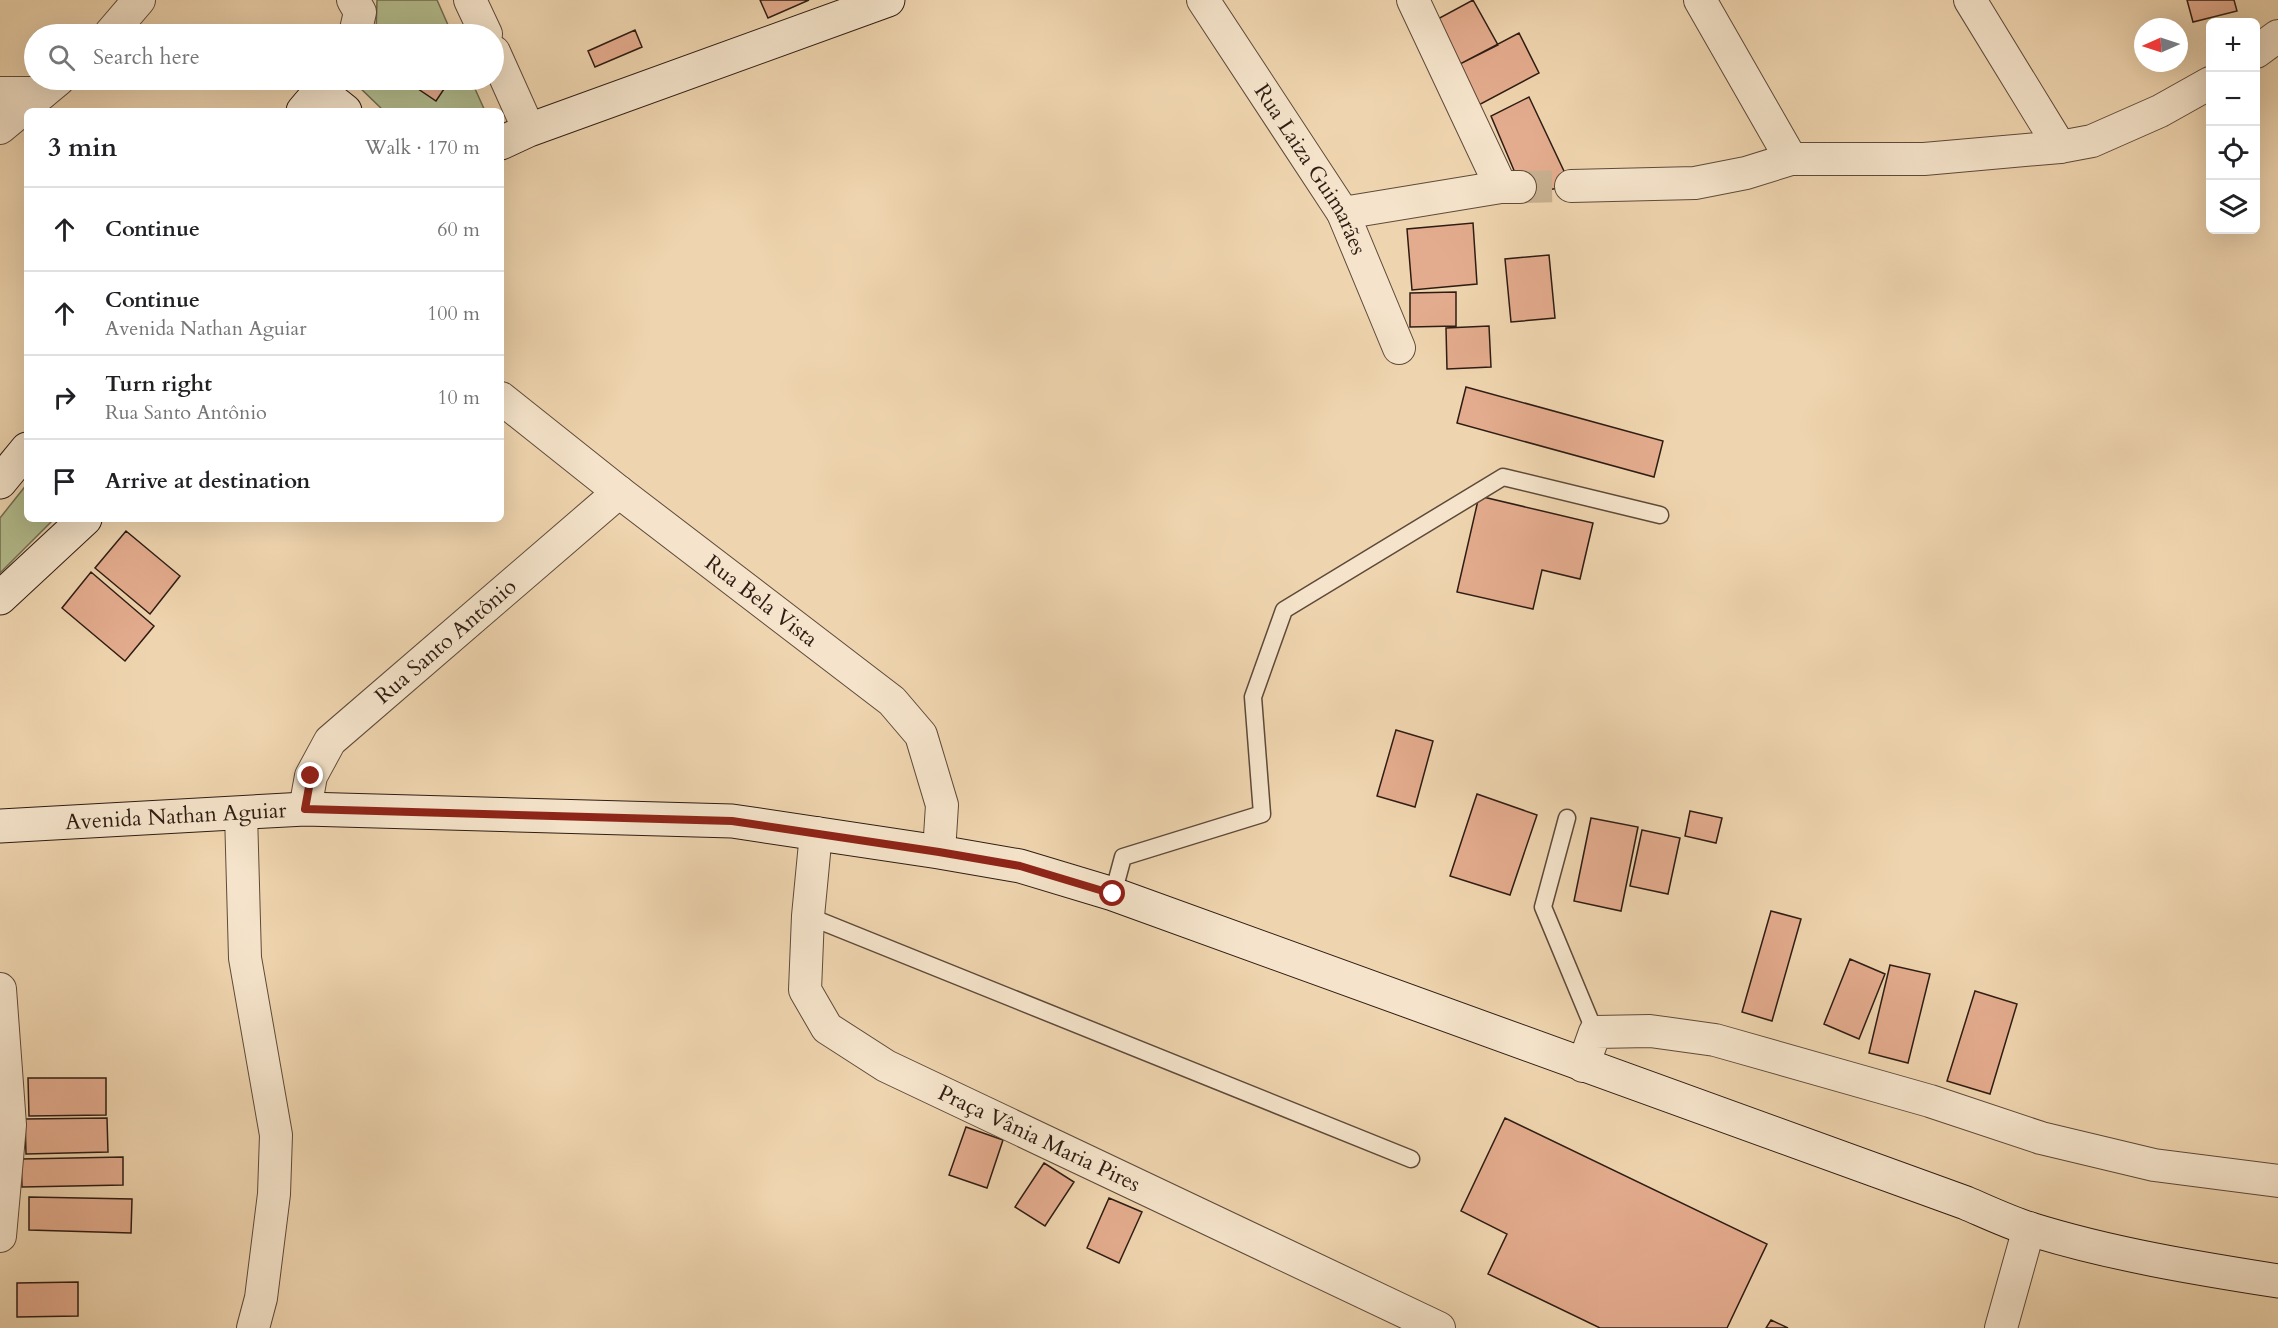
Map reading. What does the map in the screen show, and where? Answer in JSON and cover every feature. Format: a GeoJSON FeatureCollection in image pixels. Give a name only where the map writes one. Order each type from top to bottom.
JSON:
{"type":"FeatureCollection","features":[{"type":"Feature","properties":{"kind":"main road"},"geometry":{"type":"LineString","coordinates":[[515,137],[888,0]]}},
{"type":"Feature","properties":{"kind":"main road"},"geometry":{"type":"LineString","coordinates":[[318,94],[340,108]]}},
{"type":"Feature","properties":{"kind":"main road"},"geometry":{"type":"LineString","coordinates":[[0,482],[24,453]]}},
{"type":"Feature","properties":{"kind":"main road"},"geometry":{"type":"LineString","coordinates":[[0,598],[82,522]]}},
{"type":"Feature","properties":{"kind":"main road","name":"Avenida Nathan Aguiar"},"geometry":{"type":"LineString","coordinates":[[0,826],[305,809],[732,821],[1020,866],[1113,894],[1966,1203],[2029,1228],[2103,1248],[2278,1281]]}},
{"type":"Feature","properties":{"kind":"street"},"geometry":{"type":"LineString","coordinates":[[119,24],[139,0]]}},
{"type":"Feature","properties":{"kind":"street"},"geometry":{"type":"LineString","coordinates":[[353,0],[360,12],[357,24]]}},
{"type":"Feature","properties":{"kind":"street"},"geometry":{"type":"LineString","coordinates":[[470,0],[481,24]]}},
{"type":"Feature","properties":{"kind":"street","name":"Rua Laiza Guimarães"},"geometry":{"type":"LineString","coordinates":[[1203,0],[1343,213],[1399,348]]}},
{"type":"Feature","properties":{"kind":"street"},"geometry":{"type":"LineString","coordinates":[[1343,213],[1511,187],[1413,0]]}},
{"type":"Feature","properties":{"kind":"street"},"geometry":{"type":"LineString","coordinates":[[1700,0],[1791,159]]}},
{"type":"Feature","properties":{"kind":"street"},"geometry":{"type":"LineString","coordinates":[[1970,0],[2060,147]]}},
{"type":"Feature","properties":{"kind":"street"},"geometry":{"type":"LineString","coordinates":[[2260,49],[2278,36]]}},
{"type":"Feature","properties":{"kind":"street"},"geometry":{"type":"LineString","coordinates":[[1570,186],[1695,183],[1746,173],[1791,159],[1924,159],[2060,147],[2092,141],[2160,111],[2206,86]]}},
{"type":"Feature","properties":{"kind":"street"},"geometry":{"type":"LineString","coordinates":[[0,93],[24,90]]}},
{"type":"Feature","properties":{"kind":"street"},"geometry":{"type":"LineString","coordinates":[[0,128],[45,90]]}},
{"type":"Feature","properties":{"kind":"street"},"geometry":{"type":"LineString","coordinates":[[503,90],[515,137]]}},
{"type":"Feature","properties":{"kind":"street","name":"Rua Bela Vista"},"geometry":{"type":"LineString","coordinates":[[504,400],[619,492],[892,701],[921,735],[942,805],[939,852]]}},
{"type":"Feature","properties":{"kind":"street","name":"Rua Santo Antônio"},"geometry":{"type":"LineString","coordinates":[[305,809],[311,776],[330,741],[619,492]]}},
{"type":"Feature","properties":{"kind":"street"},"geometry":{"type":"LineString","coordinates":[[241,813],[245,958],[276,1135],[274,1194],[261,1298],[253,1328]]}},
{"type":"Feature","properties":{"kind":"street","name":"Praça Vânia Maria Pires"},"geometry":{"type":"LineString","coordinates":[[816,833],[808,916],[805,990],[827,1028],[886,1066],[1439,1328]]}},
{"type":"Feature","properties":{"kind":"street"},"geometry":{"type":"LineString","coordinates":[[0,989],[10,1125],[0,1236]]}},
{"type":"Feature","properties":{"kind":"street"},"geometry":{"type":"LineString","coordinates":[[1583,1066],[1595,1032],[1650,1030],[1715,1040],[1930,1101],[2041,1138],[2154,1165],[2278,1181]]}},
{"type":"Feature","properties":{"kind":"street"},"geometry":{"type":"LineString","coordinates":[[2001,1328],[2029,1228]]}},
{"type":"Feature","properties":{"kind":"lane"},"geometry":{"type":"LineString","coordinates":[[1113,894],[1123,857],[1262,814],[1253,696],[1284,610],[1503,477],[1660,515]]}},
{"type":"Feature","properties":{"kind":"lane"},"geometry":{"type":"LineString","coordinates":[[1567,818],[1543,907],[1595,1032]]}},
{"type":"Feature","properties":{"kind":"lane"},"geometry":{"type":"LineString","coordinates":[[808,916],[1411,1159]]}},
{"type":"Feature","properties":{"kind":"green space"},"geometry":{"type":"Polygon","coordinates":[[[377,0],[437,0],[448,24],[376,24],[377,0]]]}},
{"type":"Feature","properties":{"kind":"green space"},"geometry":{"type":"Polygon","coordinates":[[[362,90],[476,90],[484,108],[381,108],[362,90]]]}},
{"type":"Feature","properties":{"kind":"green space"},"geometry":{"type":"Polygon","coordinates":[[[24,488],[24,522],[51,522],[0,573],[0,518],[24,488]]]}},
{"type":"Feature","properties":{"kind":"building"},"geometry":{"type":"Polygon","coordinates":[[[760,0],[809,0],[768,18],[760,0]]]}},
{"type":"Feature","properties":{"kind":"building"},"geometry":{"type":"Polygon","coordinates":[[[1473,0],[1498,45],[1456,66],[1434,21],[1473,0]]]}},
{"type":"Feature","properties":{"kind":"building"},"geometry":{"type":"Polygon","coordinates":[[[2187,0],[2234,0],[2237,11],[2193,22],[2187,0]]]}},
{"type":"Feature","properties":{"kind":"building"},"geometry":{"type":"Polygon","coordinates":[[[635,30],[642,47],[595,67],[588,51],[635,30]]]}},
{"type":"Feature","properties":{"kind":"building"},"geometry":{"type":"Polygon","coordinates":[[[1519,33],[1539,73],[1475,107],[1456,66],[1519,33]]]}},
{"type":"Feature","properties":{"kind":"building"},"geometry":{"type":"Polygon","coordinates":[[[420,90],[443,90],[436,101],[420,90]]]}},
{"type":"Feature","properties":{"kind":"building"},"geometry":{"type":"Polygon","coordinates":[[[1529,97],[1571,186],[1524,194],[1491,116],[1529,97]]]}},
{"type":"Feature","properties":{"kind":"building"},"geometry":{"type":"Polygon","coordinates":[[[1473,223],[1477,284],[1412,290],[1407,229],[1473,223]]]}},
{"type":"Feature","properties":{"kind":"building"},"geometry":{"type":"Polygon","coordinates":[[[1549,255],[1555,318],[1511,322],[1505,259],[1549,255]]]}},
{"type":"Feature","properties":{"kind":"building"},"geometry":{"type":"Polygon","coordinates":[[[1456,292],[1456,326],[1410,327],[1410,293],[1456,292]]]}},
{"type":"Feature","properties":{"kind":"building"},"geometry":{"type":"Polygon","coordinates":[[[1489,326],[1491,367],[1447,369],[1446,328],[1489,326]]]}},
{"type":"Feature","properties":{"kind":"building"},"geometry":{"type":"Polygon","coordinates":[[[1466,387],[1663,441],[1654,477],[1457,423],[1466,387]]]}},
{"type":"Feature","properties":{"kind":"building"},"geometry":{"type":"Polygon","coordinates":[[[1479,496],[1593,523],[1580,579],[1542,570],[1533,609],[1457,592],[1479,496]]]}},
{"type":"Feature","properties":{"kind":"building"},"geometry":{"type":"Polygon","coordinates":[[[126,531],[180,576],[150,614],[95,568],[126,531]]]}},
{"type":"Feature","properties":{"kind":"building"},"geometry":{"type":"Polygon","coordinates":[[[91,572],[154,626],[125,661],[62,608],[91,572]]]}},
{"type":"Feature","properties":{"kind":"building"},"geometry":{"type":"Polygon","coordinates":[[[1396,730],[1433,741],[1415,807],[1377,796],[1396,730]]]}},
{"type":"Feature","properties":{"kind":"building"},"geometry":{"type":"Polygon","coordinates":[[[1477,794],[1537,815],[1510,895],[1450,876],[1477,794]]]}},
{"type":"Feature","properties":{"kind":"building"},"geometry":{"type":"Polygon","coordinates":[[[1690,811],[1722,818],[1716,843],[1685,836],[1690,811]]]}},
{"type":"Feature","properties":{"kind":"building"},"geometry":{"type":"Polygon","coordinates":[[[1591,818],[1638,827],[1621,911],[1574,901],[1591,818]]]}},
{"type":"Feature","properties":{"kind":"building"},"geometry":{"type":"Polygon","coordinates":[[[1642,830],[1680,838],[1668,894],[1630,886],[1642,830]]]}},
{"type":"Feature","properties":{"kind":"building"},"geometry":{"type":"Polygon","coordinates":[[[1771,911],[1801,919],[1772,1021],[1742,1012],[1771,911]]]}},
{"type":"Feature","properties":{"kind":"building"},"geometry":{"type":"Polygon","coordinates":[[[1850,959],[1885,974],[1859,1039],[1824,1024],[1850,959]]]}},
{"type":"Feature","properties":{"kind":"building"},"geometry":{"type":"Polygon","coordinates":[[[1890,965],[1930,974],[1908,1063],[1869,1053],[1890,965]]]}},
{"type":"Feature","properties":{"kind":"building"},"geometry":{"type":"Polygon","coordinates":[[[1975,991],[2017,1004],[1990,1094],[1947,1081],[1975,991]]]}},
{"type":"Feature","properties":{"kind":"building"},"geometry":{"type":"Polygon","coordinates":[[[28,1078],[106,1078],[106,1115],[29,1116],[28,1078]]]}},
{"type":"Feature","properties":{"kind":"building"},"geometry":{"type":"Polygon","coordinates":[[[107,1118],[108,1152],[26,1154],[25,1119],[107,1118]]]}},
{"type":"Feature","properties":{"kind":"building"},"geometry":{"type":"Polygon","coordinates":[[[1505,1118],[1767,1244],[1727,1328],[1600,1328],[1488,1274],[1507,1234],[1461,1211],[1505,1118]]]}},
{"type":"Feature","properties":{"kind":"building"},"geometry":{"type":"Polygon","coordinates":[[[966,1127],[1003,1140],[987,1188],[949,1175],[966,1127]]]}},
{"type":"Feature","properties":{"kind":"building"},"geometry":{"type":"Polygon","coordinates":[[[123,1157],[123,1185],[22,1187],[21,1159],[123,1157]]]}},
{"type":"Feature","properties":{"kind":"building"},"geometry":{"type":"Polygon","coordinates":[[[1044,1163],[1074,1182],[1045,1226],[1015,1207],[1044,1163]]]}},
{"type":"Feature","properties":{"kind":"building"},"geometry":{"type":"Polygon","coordinates":[[[29,1197],[132,1199],[131,1233],[29,1230],[29,1197]]]}},
{"type":"Feature","properties":{"kind":"building"},"geometry":{"type":"Polygon","coordinates":[[[1109,1198],[1142,1212],[1119,1263],[1087,1248],[1109,1198]]]}},
{"type":"Feature","properties":{"kind":"building"},"geometry":{"type":"Polygon","coordinates":[[[78,1282],[78,1316],[17,1317],[17,1283],[78,1282]]]}},
{"type":"Feature","properties":{"kind":"building"},"geometry":{"type":"Polygon","coordinates":[[[1771,1320],[1788,1328],[1766,1328],[1771,1320]]]}},
{"type":"Feature","properties":{"kind":"tunnel"},"geometry":{"type":"LineString","coordinates":[[1520,187],[1571,186]]}},
{"type":"Feature","properties":{"kind":"route"},"geometry":{"type":"LineString","coordinates":[[311,776],[305,809],[732,821],[1020,866],[1113,894]]}}]}
